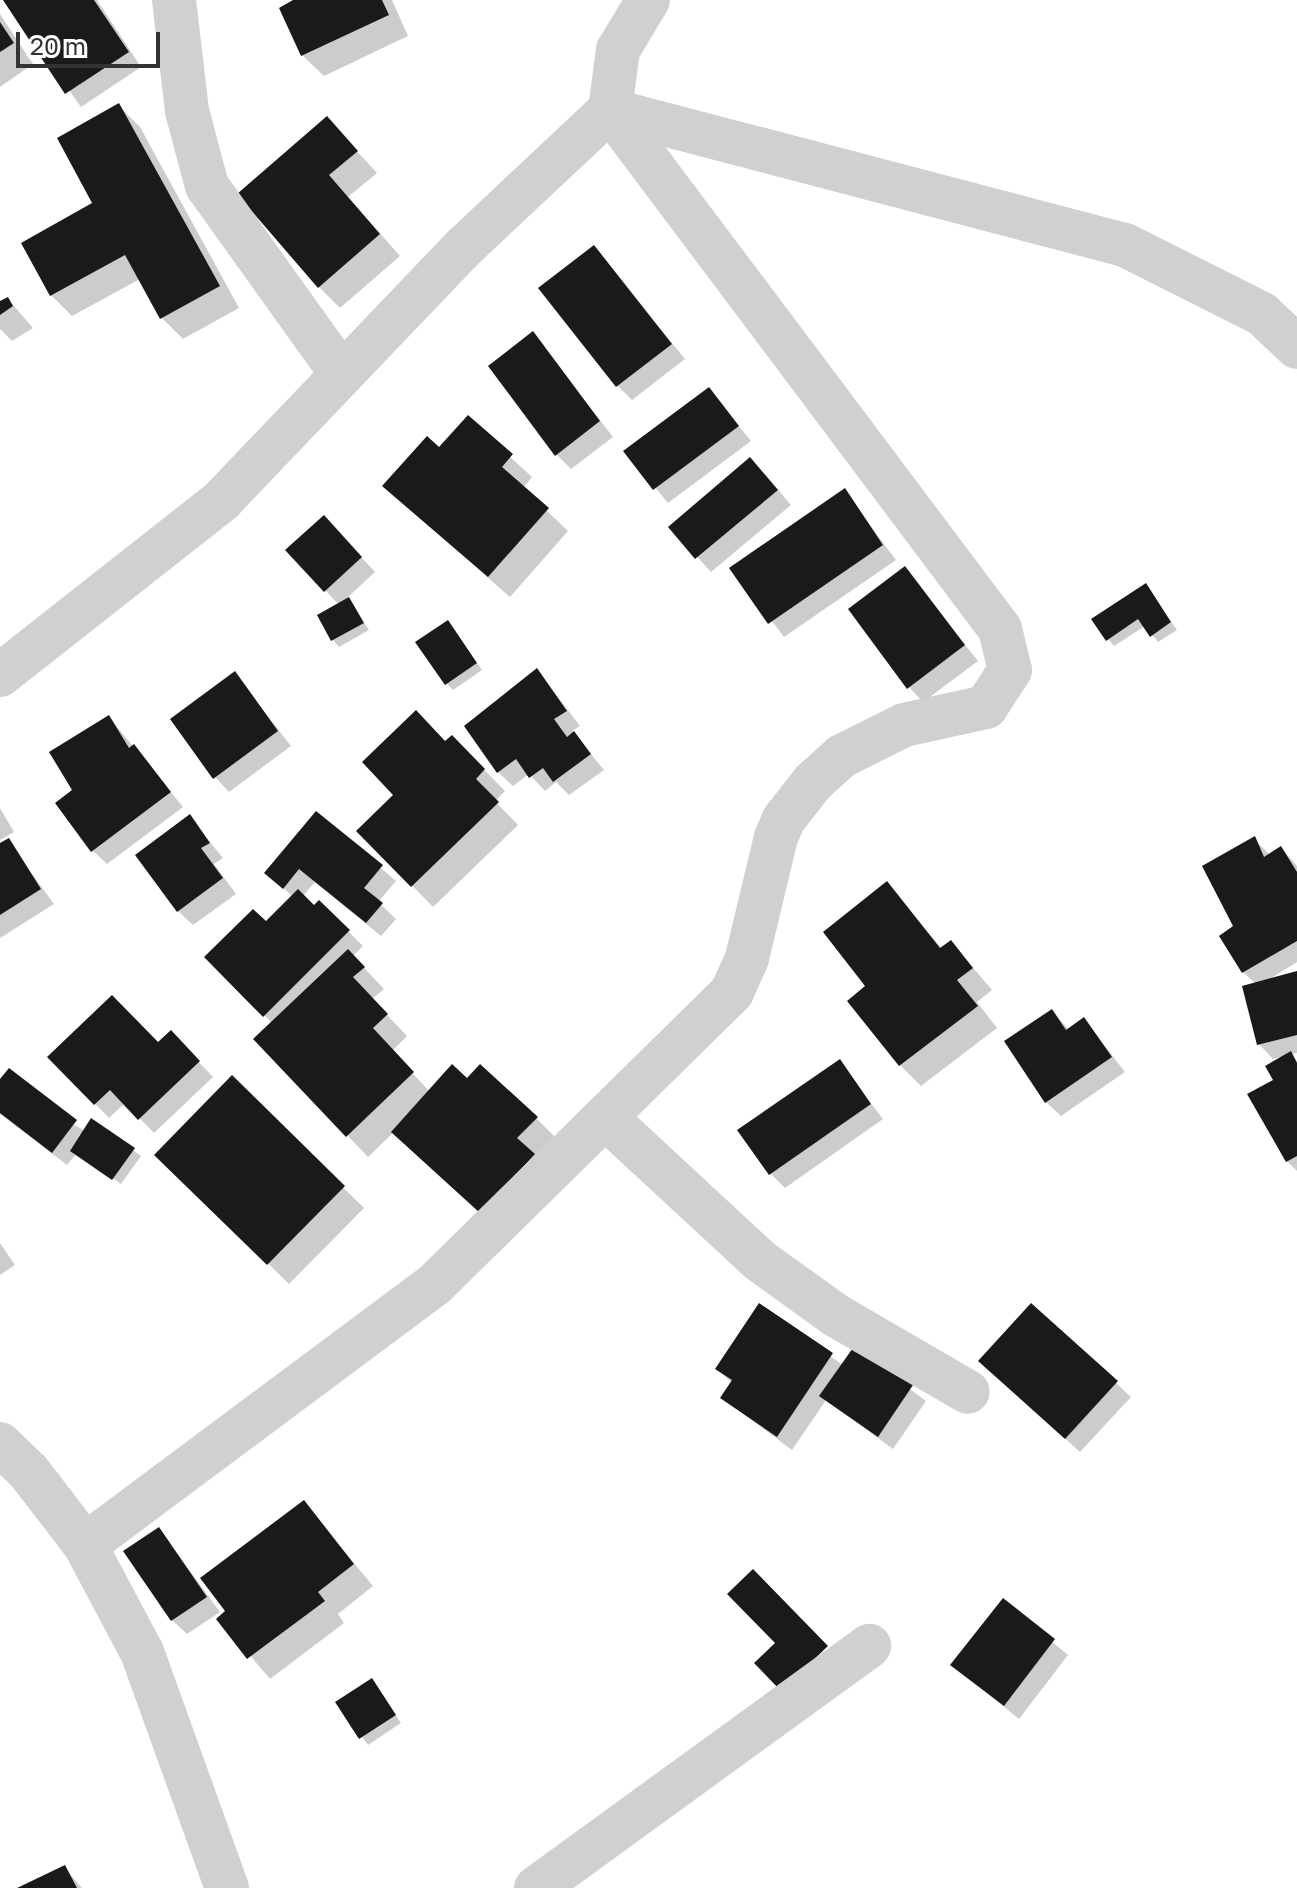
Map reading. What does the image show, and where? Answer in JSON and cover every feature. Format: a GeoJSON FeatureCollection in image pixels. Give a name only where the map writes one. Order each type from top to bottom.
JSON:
{"type":"FeatureCollection","features":[{"type":"Feature","properties":{"kind":"street"},"geometry":{"type":"LineString","coordinates":[[174,0],[187,111],[207,186],[341,373]]}},
{"type":"Feature","properties":{"kind":"street"},"geometry":{"type":"LineString","coordinates":[[0,675],[222,500],[464,247],[610,110],[618,50],[648,0]]}},
{"type":"Feature","properties":{"kind":"street"},"geometry":{"type":"LineString","coordinates":[[610,110],[1125,245],[1262,314],[1297,347]]}},
{"type":"Feature","properties":{"kind":"street"},"geometry":{"type":"LineString","coordinates":[[85,1545],[434,1285],[607,1119],[732,992],[747,958],[776,837],[799,797],[842,756],[904,725],[986,707],[1010,670],[1000,629],[610,110]]}},
{"type":"Feature","properties":{"kind":"street"},"geometry":{"type":"LineString","coordinates":[[607,1119],[792,1286],[968,1392]]}},
{"type":"Feature","properties":{"kind":"street"},"geometry":{"type":"LineString","coordinates":[[0,1444],[29,1472],[85,1545],[142,1652],[227,1888]]}},
{"type":"Feature","properties":{"kind":"street"},"geometry":{"type":"LineString","coordinates":[[536,1888],[869,1646]]}},
{"type":"Feature","properties":{"kind":"building"},"geometry":{"type":"Polygon","coordinates":[[[3,0],[94,0],[129,52],[65,94],[3,0]]]}},
{"type":"Feature","properties":{"kind":"building"},"geometry":{"type":"Polygon","coordinates":[[[293,0],[382,0],[389,15],[301,56],[279,8],[293,0]]]}},
{"type":"Feature","properties":{"kind":"building"},"geometry":{"type":"Polygon","coordinates":[[[0,22],[14,43],[0,52],[0,22]]]}},
{"type":"Feature","properties":{"kind":"building"},"geometry":{"type":"Polygon","coordinates":[[[119,103],[220,286],[160,319],[125,255],[50,296],[21,243],[92,203],[57,138],[119,103]]]}},
{"type":"Feature","properties":{"kind":"building"},"geometry":{"type":"Polygon","coordinates":[[[327,116],[358,151],[329,175],[380,234],[318,288],[237,194],[327,116]]]}},
{"type":"Feature","properties":{"kind":"building"},"geometry":{"type":"Polygon","coordinates":[[[594,245],[672,344],[616,387],[538,288],[594,245]]]}},
{"type":"Feature","properties":{"kind":"building"},"geometry":{"type":"Polygon","coordinates":[[[8,297],[13,306],[0,315],[0,301],[8,297]]]}},
{"type":"Feature","properties":{"kind":"building"},"geometry":{"type":"Polygon","coordinates":[[[533,331],[600,421],[555,456],[488,366],[533,331]]]}},
{"type":"Feature","properties":{"kind":"building"},"geometry":{"type":"Polygon","coordinates":[[[709,387],[739,426],[653,490],[623,451],[709,387]]]}},
{"type":"Feature","properties":{"kind":"building"},"geometry":{"type":"Polygon","coordinates":[[[468,415],[513,454],[502,467],[549,508],[488,577],[382,486],[427,436],[439,447],[468,415]]]}},
{"type":"Feature","properties":{"kind":"building"},"geometry":{"type":"Polygon","coordinates":[[[750,457],[778,490],[695,559],[668,527],[750,457]]]}},
{"type":"Feature","properties":{"kind":"building"},"geometry":{"type":"Polygon","coordinates":[[[845,488],[883,545],[768,624],[729,568],[845,488]]]}},
{"type":"Feature","properties":{"kind":"building"},"geometry":{"type":"Polygon","coordinates":[[[324,515],[362,557],[324,592],[285,550],[324,515]]]}},
{"type":"Feature","properties":{"kind":"building"},"geometry":{"type":"Polygon","coordinates":[[[905,566],[965,645],[907,689],[848,609],[905,566]]]}},
{"type":"Feature","properties":{"kind":"building"},"geometry":{"type":"Polygon","coordinates":[[[1146,583],[1171,622],[1150,637],[1138,619],[1106,641],[1091,619],[1146,583]]]}},
{"type":"Feature","properties":{"kind":"building"},"geometry":{"type":"Polygon","coordinates":[[[349,597],[364,623],[331,641],[317,615],[349,597]]]}},
{"type":"Feature","properties":{"kind":"building"},"geometry":{"type":"Polygon","coordinates":[[[448,620],[477,663],[445,685],[415,642],[448,620]]]}},
{"type":"Feature","properties":{"kind":"building"},"geometry":{"type":"Polygon","coordinates":[[[537,668],[567,711],[554,719],[567,737],[574,731],[591,754],[553,782],[543,768],[529,778],[516,759],[497,773],[464,726],[537,668]]]}},
{"type":"Feature","properties":{"kind":"building"},"geometry":{"type":"Polygon","coordinates":[[[235,671],[278,731],[213,779],[170,719],[235,671]]]}},
{"type":"Feature","properties":{"kind":"building"},"geometry":{"type":"Polygon","coordinates":[[[416,710],[445,741],[452,735],[485,769],[476,779],[499,802],[411,887],[356,831],[393,795],[362,762],[416,710]]]}},
{"type":"Feature","properties":{"kind":"building"},"geometry":{"type":"Polygon","coordinates":[[[109,715],[129,748],[134,744],[171,792],[91,852],[55,803],[72,790],[49,752],[109,715]]]}},
{"type":"Feature","properties":{"kind":"building"},"geometry":{"type":"Polygon","coordinates":[[[316,811],[383,865],[364,888],[383,903],[366,923],[299,869],[283,889],[264,873],[316,811]]]}},
{"type":"Feature","properties":{"kind":"building"},"geometry":{"type":"Polygon","coordinates":[[[190,814],[210,843],[201,848],[223,878],[177,912],[135,855],[190,814]]]}},
{"type":"Feature","properties":{"kind":"building"},"geometry":{"type":"Polygon","coordinates":[[[1255,836],[1264,857],[1281,846],[1297,872],[1297,941],[1242,973],[1219,936],[1233,926],[1202,866],[1255,836]]]}},
{"type":"Feature","properties":{"kind":"building"},"geometry":{"type":"Polygon","coordinates":[[[9,838],[41,889],[0,915],[0,843],[9,838]]]}},
{"type":"Feature","properties":{"kind":"building"},"geometry":{"type":"Polygon","coordinates":[[[887,881],[940,948],[951,940],[973,968],[957,980],[978,1006],[899,1066],[847,1001],[865,986],[823,932],[887,881]]]}},
{"type":"Feature","properties":{"kind":"building"},"geometry":{"type":"Polygon","coordinates":[[[298,889],[314,905],[319,900],[350,930],[263,1017],[204,957],[253,909],[266,921],[298,889]]]}},
{"type":"Feature","properties":{"kind":"building"},"geometry":{"type":"Polygon","coordinates":[[[348,949],[365,967],[353,977],[388,1014],[373,1028],[414,1072],[346,1137],[253,1039],[348,949]]]}},
{"type":"Feature","properties":{"kind":"building"},"geometry":{"type":"Polygon","coordinates":[[[1297,971],[1297,1035],[1257,1045],[1242,986],[1297,971]]]}},
{"type":"Feature","properties":{"kind":"building"},"geometry":{"type":"Polygon","coordinates":[[[112,995],[158,1042],[171,1030],[200,1061],[138,1120],[110,1090],[94,1105],[47,1057],[112,995]]]}},
{"type":"Feature","properties":{"kind":"building"},"geometry":{"type":"Polygon","coordinates":[[[1052,1009],[1066,1030],[1084,1017],[1112,1057],[1045,1103],[1004,1041],[1052,1009]]]}},
{"type":"Feature","properties":{"kind":"building"},"geometry":{"type":"Polygon","coordinates":[[[1291,1051],[1297,1063],[1297,1156],[1286,1162],[1247,1094],[1273,1080],[1265,1066],[1291,1051]]]}},
{"type":"Feature","properties":{"kind":"building"},"geometry":{"type":"Polygon","coordinates":[[[840,1059],[871,1104],[769,1175],[737,1130],[840,1059]]]}},
{"type":"Feature","properties":{"kind":"building"},"geometry":{"type":"Polygon","coordinates":[[[452,1064],[467,1078],[480,1064],[538,1117],[517,1138],[535,1154],[480,1213],[391,1132],[452,1064]]]}},
{"type":"Feature","properties":{"kind":"building"},"geometry":{"type":"Polygon","coordinates":[[[9,1068],[77,1120],[52,1153],[0,1113],[0,1079],[9,1068]]]}},
{"type":"Feature","properties":{"kind":"building"},"geometry":{"type":"Polygon","coordinates":[[[232,1075],[345,1186],[267,1265],[154,1155],[232,1075]]]}},
{"type":"Feature","properties":{"kind":"building"},"geometry":{"type":"Polygon","coordinates":[[[91,1118],[135,1148],[112,1180],[70,1151],[91,1118]]]}},
{"type":"Feature","properties":{"kind":"building"},"geometry":{"type":"Polygon","coordinates":[[[759,1303],[833,1353],[777,1437],[720,1398],[732,1380],[715,1369],[759,1303]]]}},
{"type":"Feature","properties":{"kind":"building"},"geometry":{"type":"Polygon","coordinates":[[[1031,1303],[1118,1381],[1065,1439],[978,1361],[1031,1303]]]}},
{"type":"Feature","properties":{"kind":"building"},"geometry":{"type":"Polygon","coordinates":[[[855,1345],[913,1385],[878,1437],[819,1396],[855,1345]]]}},
{"type":"Feature","properties":{"kind":"building"},"geometry":{"type":"Polygon","coordinates":[[[304,1500],[354,1564],[318,1592],[325,1601],[247,1659],[216,1619],[225,1611],[200,1578],[304,1500]]]}},
{"type":"Feature","properties":{"kind":"building"},"geometry":{"type":"Polygon","coordinates":[[[159,1527],[207,1597],[171,1621],[123,1551],[159,1527]]]}},
{"type":"Feature","properties":{"kind":"building"},"geometry":{"type":"Polygon","coordinates":[[[753,1569],[828,1646],[781,1691],[754,1663],[775,1643],[727,1594],[753,1569]]]}},
{"type":"Feature","properties":{"kind":"building"},"geometry":{"type":"Polygon","coordinates":[[[1003,1598],[1055,1639],[1004,1706],[950,1665],[1003,1598]]]}},
{"type":"Feature","properties":{"kind":"building"},"geometry":{"type":"Polygon","coordinates":[[[372,1678],[396,1715],[359,1739],[335,1702],[372,1678]]]}},
{"type":"Feature","properties":{"kind":"building"},"geometry":{"type":"Polygon","coordinates":[[[65,1865],[77,1888],[17,1888],[65,1865]]]}}]}
